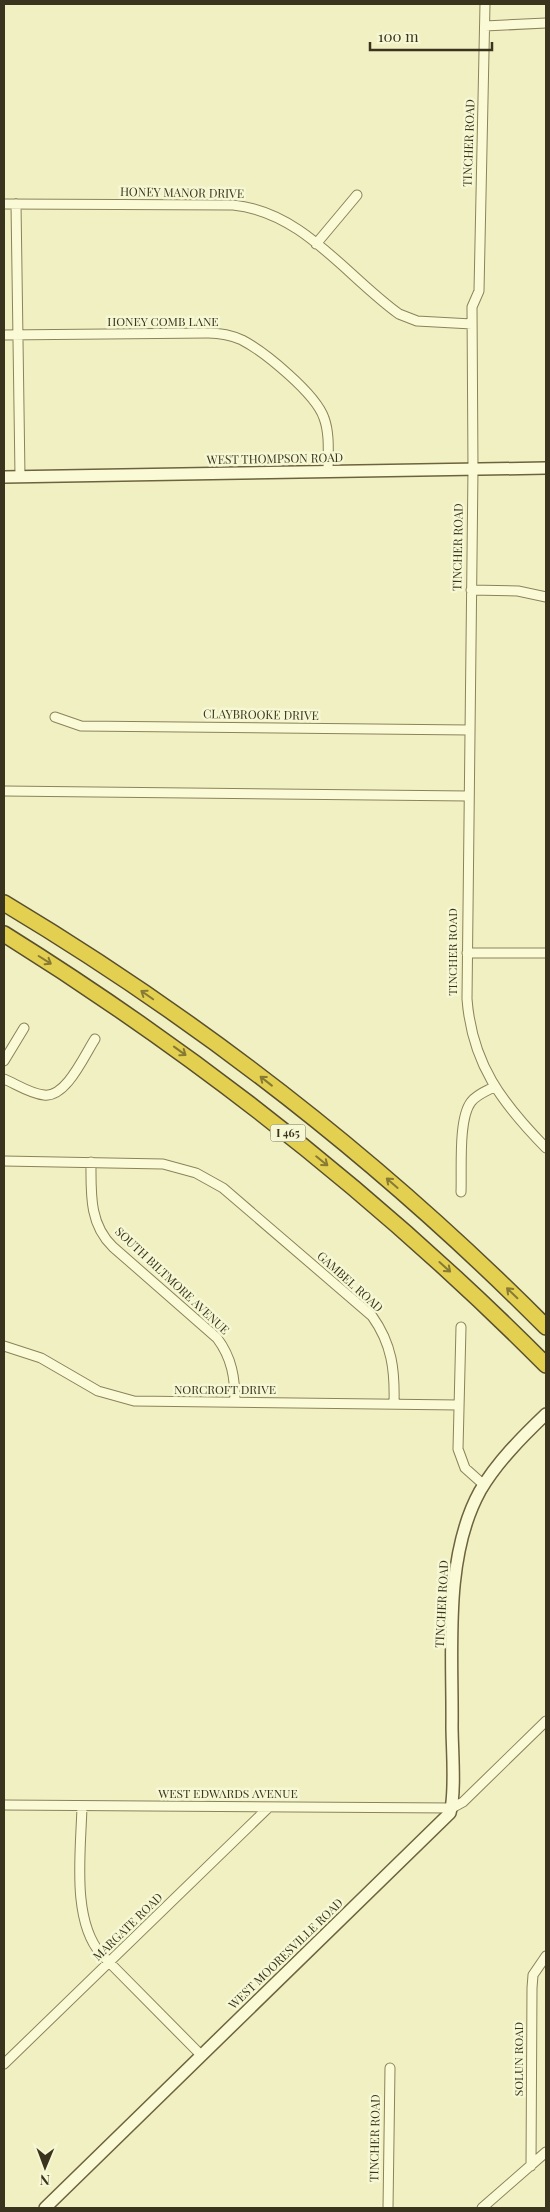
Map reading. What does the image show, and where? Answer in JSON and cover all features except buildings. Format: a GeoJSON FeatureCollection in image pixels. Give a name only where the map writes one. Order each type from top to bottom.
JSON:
{"type":"FeatureCollection","features":[{"type":"Feature","properties":{"kind":"highway","name":"I 465"},"geometry":{"type":"LineString","coordinates":[[4,903],[149,996],[318,1122],[430,1216],[546,1327]]}},
{"type":"Feature","properties":{"kind":"highway","name":"I 465"},"geometry":{"type":"LineString","coordinates":[[4,934],[184,1054],[299,1142],[411,1236],[546,1365]]}},
{"type":"Feature","properties":{"kind":"street","name":"TINCHER ROAD"},"geometry":{"type":"LineString","coordinates":[[485,4],[479,291],[472,305],[473,469],[467,999],[470,1024],[477,1050],[494,1087],[514,1114],[546,1148]]}},
{"type":"Feature","properties":{"kind":"street"},"geometry":{"type":"LineString","coordinates":[[485,26],[546,23]]}},
{"type":"Feature","properties":{"kind":"street"},"geometry":{"type":"LineString","coordinates":[[316,244],[357,195]]}},
{"type":"Feature","properties":{"kind":"street","name":"HONEY MANOR DRIVE"},"geometry":{"type":"LineString","coordinates":[[4,204],[240,205],[276,216],[316,244],[399,314],[417,321],[472,324]]}},
{"type":"Feature","properties":{"kind":"street"},"geometry":{"type":"LineString","coordinates":[[16,204],[20,476]]}},
{"type":"Feature","properties":{"kind":"street","name":"HONEY COMB LANE"},"geometry":{"type":"LineString","coordinates":[[4,335],[208,333],[241,340],[257,350],[308,393],[318,405],[326,426],[328,472]]}},
{"type":"Feature","properties":{"kind":"street","name":"WEST THOMPSON ROAD"},"geometry":{"type":"LineString","coordinates":[[4,477],[546,468]]}},
{"type":"Feature","properties":{"kind":"street"},"geometry":{"type":"LineString","coordinates":[[471,590],[518,591],[546,597]]}},
{"type":"Feature","properties":{"kind":"street","name":"CLAYBROOKE DRIVE"},"geometry":{"type":"LineString","coordinates":[[56,717],[81,726],[469,730]]}},
{"type":"Feature","properties":{"kind":"street"},"geometry":{"type":"LineString","coordinates":[[4,791],[468,796]]}},
{"type":"Feature","properties":{"kind":"street"},"geometry":{"type":"LineString","coordinates":[[467,953],[546,954]]}},
{"type":"Feature","properties":{"kind":"street"},"geometry":{"type":"LineString","coordinates":[[4,1061],[24,1028]]}},
{"type":"Feature","properties":{"kind":"street"},"geometry":{"type":"LineString","coordinates":[[4,1080],[40,1094],[54,1095],[64,1088],[94,1040]]}},
{"type":"Feature","properties":{"kind":"street"},"geometry":{"type":"LineString","coordinates":[[461,1192],[465,1114],[474,1098],[494,1087]]}},
{"type":"Feature","properties":{"kind":"street"},"geometry":{"type":"LineString","coordinates":[[4,1161],[91,1162]]}},
{"type":"Feature","properties":{"kind":"street","name":"GAMBEL ROAD"},"geometry":{"type":"LineString","coordinates":[[91,1162],[147,1162],[185,1169],[223,1188],[374,1319],[384,1335],[392,1358],[394,1404]]}},
{"type":"Feature","properties":{"kind":"street","name":"SOUTH BILTMORE AVENUE"},"geometry":{"type":"LineString","coordinates":[[91,1162],[92,1204],[96,1222],[104,1236],[113,1247],[217,1338],[228,1354],[233,1369],[235,1402]]}},
{"type":"Feature","properties":{"kind":"street"},"geometry":{"type":"LineString","coordinates":[[461,1327],[458,1445],[460,1456],[468,1471],[484,1485]]}},
{"type":"Feature","properties":{"kind":"street","name":"NORCROFT DRIVE"},"geometry":{"type":"LineString","coordinates":[[4,1346],[41,1358],[98,1391],[142,1402],[458,1405]]}},
{"type":"Feature","properties":{"kind":"street","name":"TINCHER ROAD"},"geometry":{"type":"LineString","coordinates":[[452,1808],[453,1618],[456,1574],[467,1522],[484,1485],[510,1451],[546,1414]]}},
{"type":"Feature","properties":{"kind":"street","name":"WEST MOORESVILLE ROAD"},"geometry":{"type":"LineString","coordinates":[[45,2208],[443,1822],[452,1808],[463,1802],[546,1721]]}},
{"type":"Feature","properties":{"kind":"street","name":"WEST EDWARDS AVENUE"},"geometry":{"type":"LineString","coordinates":[[4,1805],[452,1808]]}},
{"type":"Feature","properties":{"kind":"street"},"geometry":{"type":"LineString","coordinates":[[82,1806],[82,1915],[92,1942],[201,2056]]}},
{"type":"Feature","properties":{"kind":"street","name":"MARGATE ROAD"},"geometry":{"type":"LineString","coordinates":[[4,2064],[269,1807]]}},
{"type":"Feature","properties":{"kind":"street","name":"SOLUN ROAD"},"geometry":{"type":"LineString","coordinates":[[531,2166],[532,1988],[534,1975],[546,1956]]}},
{"type":"Feature","properties":{"kind":"street","name":"TINCHER ROAD"},"geometry":{"type":"LineString","coordinates":[[388,2208],[390,2068]]}},
{"type":"Feature","properties":{"kind":"street"},"geometry":{"type":"LineString","coordinates":[[482,2208],[546,2152]]}}]}
